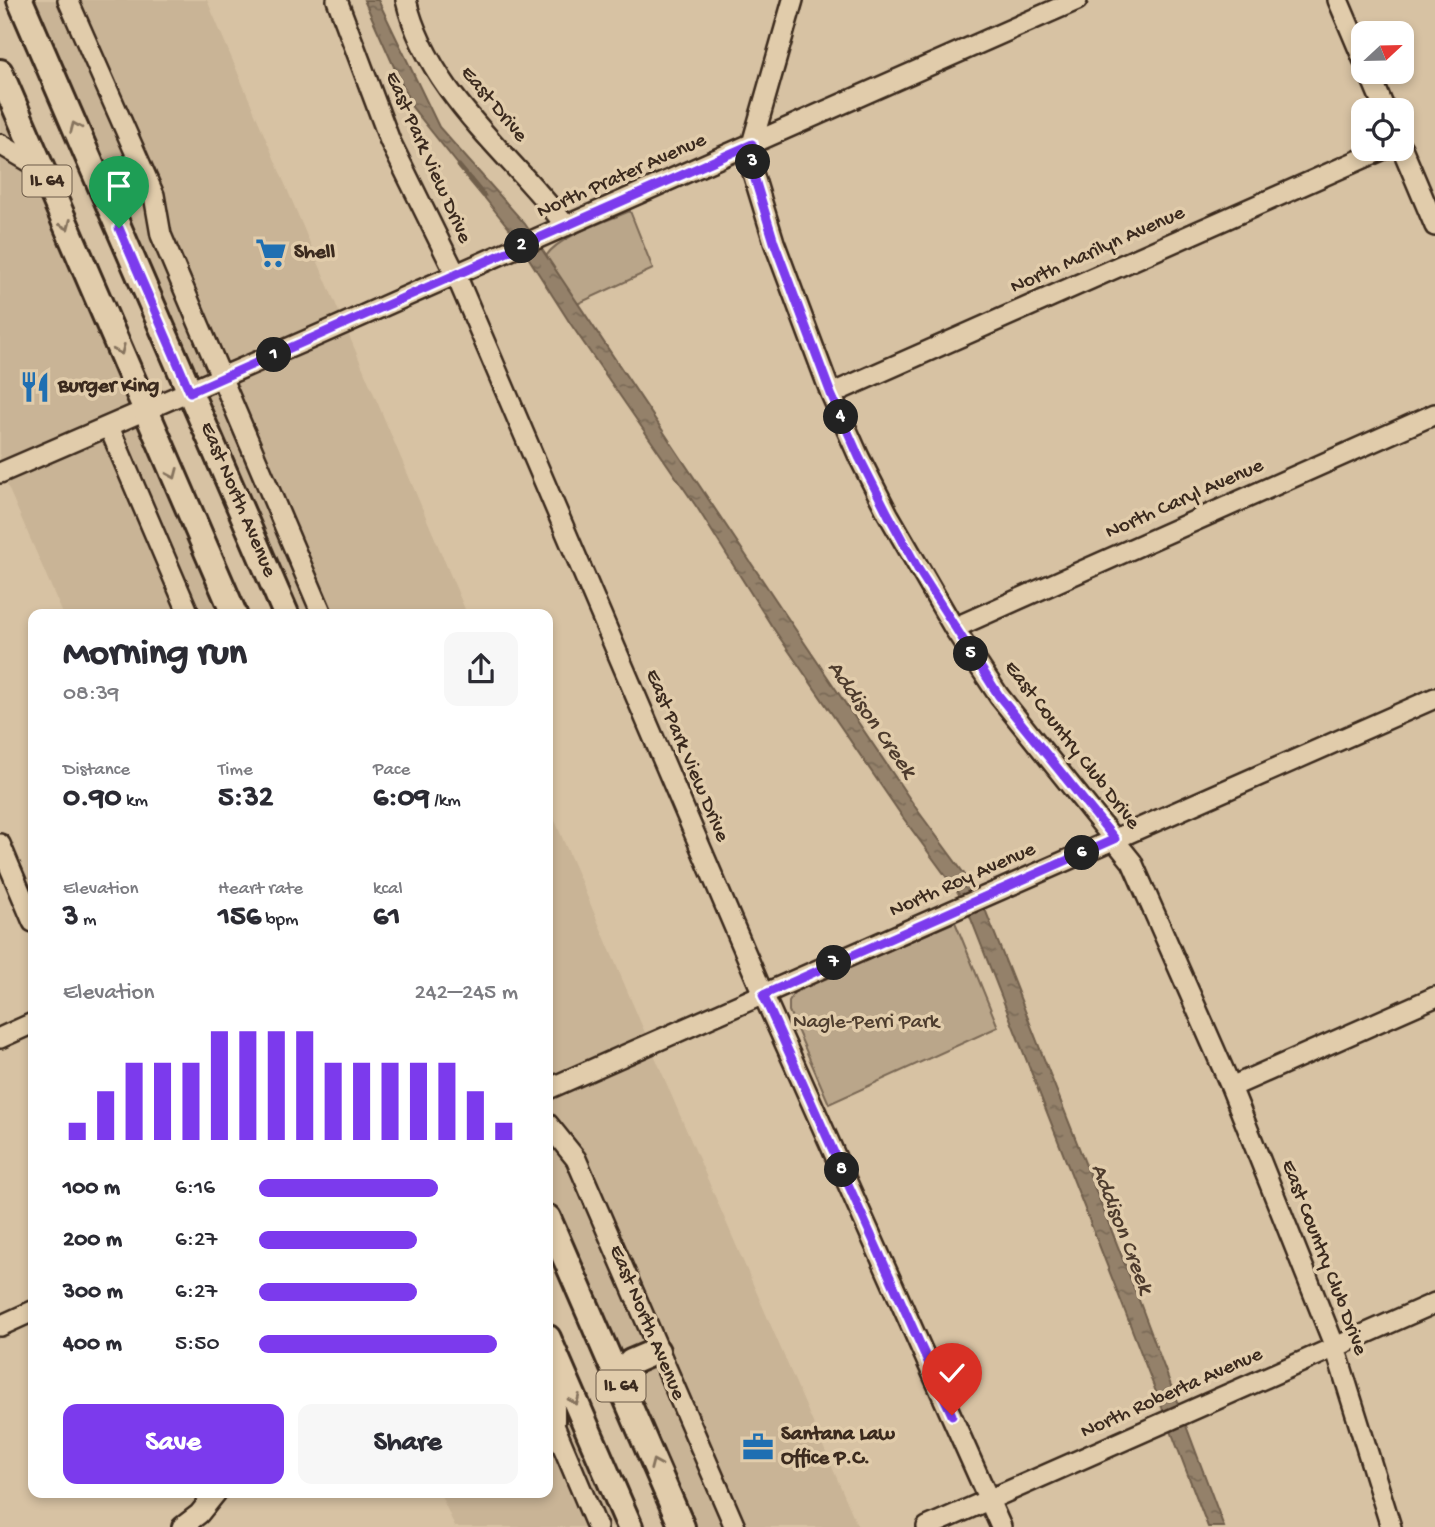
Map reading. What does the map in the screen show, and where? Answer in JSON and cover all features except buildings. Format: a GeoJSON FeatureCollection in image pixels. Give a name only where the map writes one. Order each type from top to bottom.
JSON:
{"type":"FeatureCollection","features":[{"type":"Feature","properties":{"kind":"main road","name":"East North Avenue"},"geometry":{"type":"LineString","coordinates":[[20,0],[284,609]]}},
{"type":"Feature","properties":{"kind":"main road","name":"IL 64"},"geometry":{"type":"LineString","coordinates":[[0,72],[232,609]]}},
{"type":"Feature","properties":{"kind":"main road","name":"IL 64"},"geometry":{"type":"LineString","coordinates":[[553,1229],[682,1527]]}},
{"type":"Feature","properties":{"kind":"main road","name":"IL 64"},"geometry":{"type":"LineString","coordinates":[[553,1350],[630,1527]]}},
{"type":"Feature","properties":{"kind":"main road"},"geometry":{"type":"LineString","coordinates":[[618,1378],[631,1362],[657,1351]]}},
{"type":"Feature","properties":{"kind":"street","name":"East North Avenue"},"geometry":{"type":"LineString","coordinates":[[68,0],[154,195],[160,235],[319,609]]}},
{"type":"Feature","properties":{"kind":"street","name":"East Park View Drive"},"geometry":{"type":"LineString","coordinates":[[337,0],[390,141],[456,275],[763,995],[1001,1527]]}},
{"type":"Feature","properties":{"kind":"street","name":"East Drive"},"geometry":{"type":"LineString","coordinates":[[406,0],[423,48],[441,78],[462,107],[566,226]]}},
{"type":"Feature","properties":{"kind":"street","name":"East Country Club Drive"},"geometry":{"type":"LineString","coordinates":[[793,0],[752,144],[753,173],[774,242],[831,394],[888,514],[954,628],[999,696],[1132,862],[1231,1087],[1335,1347],[1391,1527]]}},
{"type":"Feature","properties":{"kind":"street","name":"North Prater Avenue"},"geometry":{"type":"LineString","coordinates":[[0,473],[543,237],[1077,0]]}},
{"type":"Feature","properties":{"kind":"street"},"geometry":{"type":"LineString","coordinates":[[1338,0],[1351,31]]}},
{"type":"Feature","properties":{"kind":"street"},"geometry":{"type":"LineString","coordinates":[[0,145],[42,169]]}},
{"type":"Feature","properties":{"kind":"street","name":"North Marilyn Avenue"},"geometry":{"type":"LineString","coordinates":[[831,394],[1357,161]]}},
{"type":"Feature","properties":{"kind":"street"},"geometry":{"type":"LineString","coordinates":[[1408,161],[1435,226]]}},
{"type":"Feature","properties":{"kind":"street","name":"North Caryl Avenue"},"geometry":{"type":"LineString","coordinates":[[954,628],[1435,414]]}},
{"type":"Feature","properties":{"kind":"street"},"geometry":{"type":"LineString","coordinates":[[109,427],[187,609]]}},
{"type":"Feature","properties":{"kind":"street","name":"North Roy Avenue"},"geometry":{"type":"LineString","coordinates":[[553,1087],[1435,698]]}},
{"type":"Feature","properties":{"kind":"street"},"geometry":{"type":"LineString","coordinates":[[0,844],[28,910]]}},
{"type":"Feature","properties":{"kind":"street"},"geometry":{"type":"LineString","coordinates":[[1231,1087],[1435,997]]}},
{"type":"Feature","properties":{"kind":"street"},"geometry":{"type":"LineString","coordinates":[[0,1038],[28,1025]]}},
{"type":"Feature","properties":{"kind":"street","name":"East North Avenue"},"geometry":{"type":"LineString","coordinates":[[553,1130],[576,1159],[735,1527]]}},
{"type":"Feature","properties":{"kind":"street","name":"North Roberta Avenue"},"geometry":{"type":"LineString","coordinates":[[927,1527],[1435,1303]]}},
{"type":"Feature","properties":{"kind":"street"},"geometry":{"type":"LineString","coordinates":[[0,1326],[28,1313]]}},
{"type":"Feature","properties":{"kind":"street"},"geometry":{"type":"LineString","coordinates":[[553,1423],[597,1527]]}},
{"type":"Feature","properties":{"kind":"street"},"geometry":{"type":"LineString","coordinates":[[182,1527],[199,1514],[212,1498]]}},
{"type":"Feature","properties":{"kind":"shaded area"},"geometry":{"type":"Polygon","coordinates":[[[20,0],[207,0],[465,609],[284,609],[20,0]]]}},
{"type":"Feature","properties":{"kind":"shaded area"},"geometry":{"type":"Polygon","coordinates":[[[0,72],[232,609],[61,609],[0,469],[0,72]]]}},
{"type":"Feature","properties":{"kind":"shaded area"},"geometry":{"type":"Polygon","coordinates":[[[553,816],[858,1527],[682,1527],[553,1229],[553,816]]]}},
{"type":"Feature","properties":{"kind":"shaded area"},"geometry":{"type":"Polygon","coordinates":[[[553,1350],[630,1527],[455,1527],[442,1498],[553,1498],[553,1350]]]}},
{"type":"Feature","properties":{"kind":"green space"},"geometry":{"type":"Polygon","coordinates":[[[630,211],[653,269],[575,305],[546,256],[573,235],[630,211]]]}},
{"type":"Feature","properties":{"kind":"green space","name":"Nagle-Perri Park"},"geometry":{"type":"Polygon","coordinates":[[[955,922],[998,1027],[829,1104],[789,1011],[789,1001],[795,991],[955,922]]]}},
{"type":"Feature","properties":{"kind":"water"},"geometry":{"type":"Polygon","coordinates":[[[364,0],[378,0],[439,127],[525,224],[918,811],[979,894],[1137,1295],[1224,1527],[1208,1527],[964,901],[904,819],[771,625],[698,509],[570,323],[512,232],[412,107],[364,0]]]}},
{"type":"Feature","properties":{"kind":"waterway","name":"Addison Creek"},"geometry":{"type":"LineString","coordinates":[[459,166],[484,196]]}},
{"type":"Feature","properties":{"kind":"place","name":"Shell"},"geometry":{"type":"Point","coordinates":[271,253]}},
{"type":"Feature","properties":{"kind":"place","name":"Burger King"},"geometry":{"type":"Point","coordinates":[35,387]}},
{"type":"Feature","properties":{"kind":"place","name":"Santana Law Office P.C."},"geometry":{"type":"Point","coordinates":[758,1447]}},
{"type":"Feature","properties":{"kind":"route"},"geometry":{"type":"LineString","coordinates":[[119,228],[190,392],[752,144],[753,173],[774,242],[831,394],[888,514],[918,569],[999,696],[1115,839],[763,995],[952,1415]]}}]}
